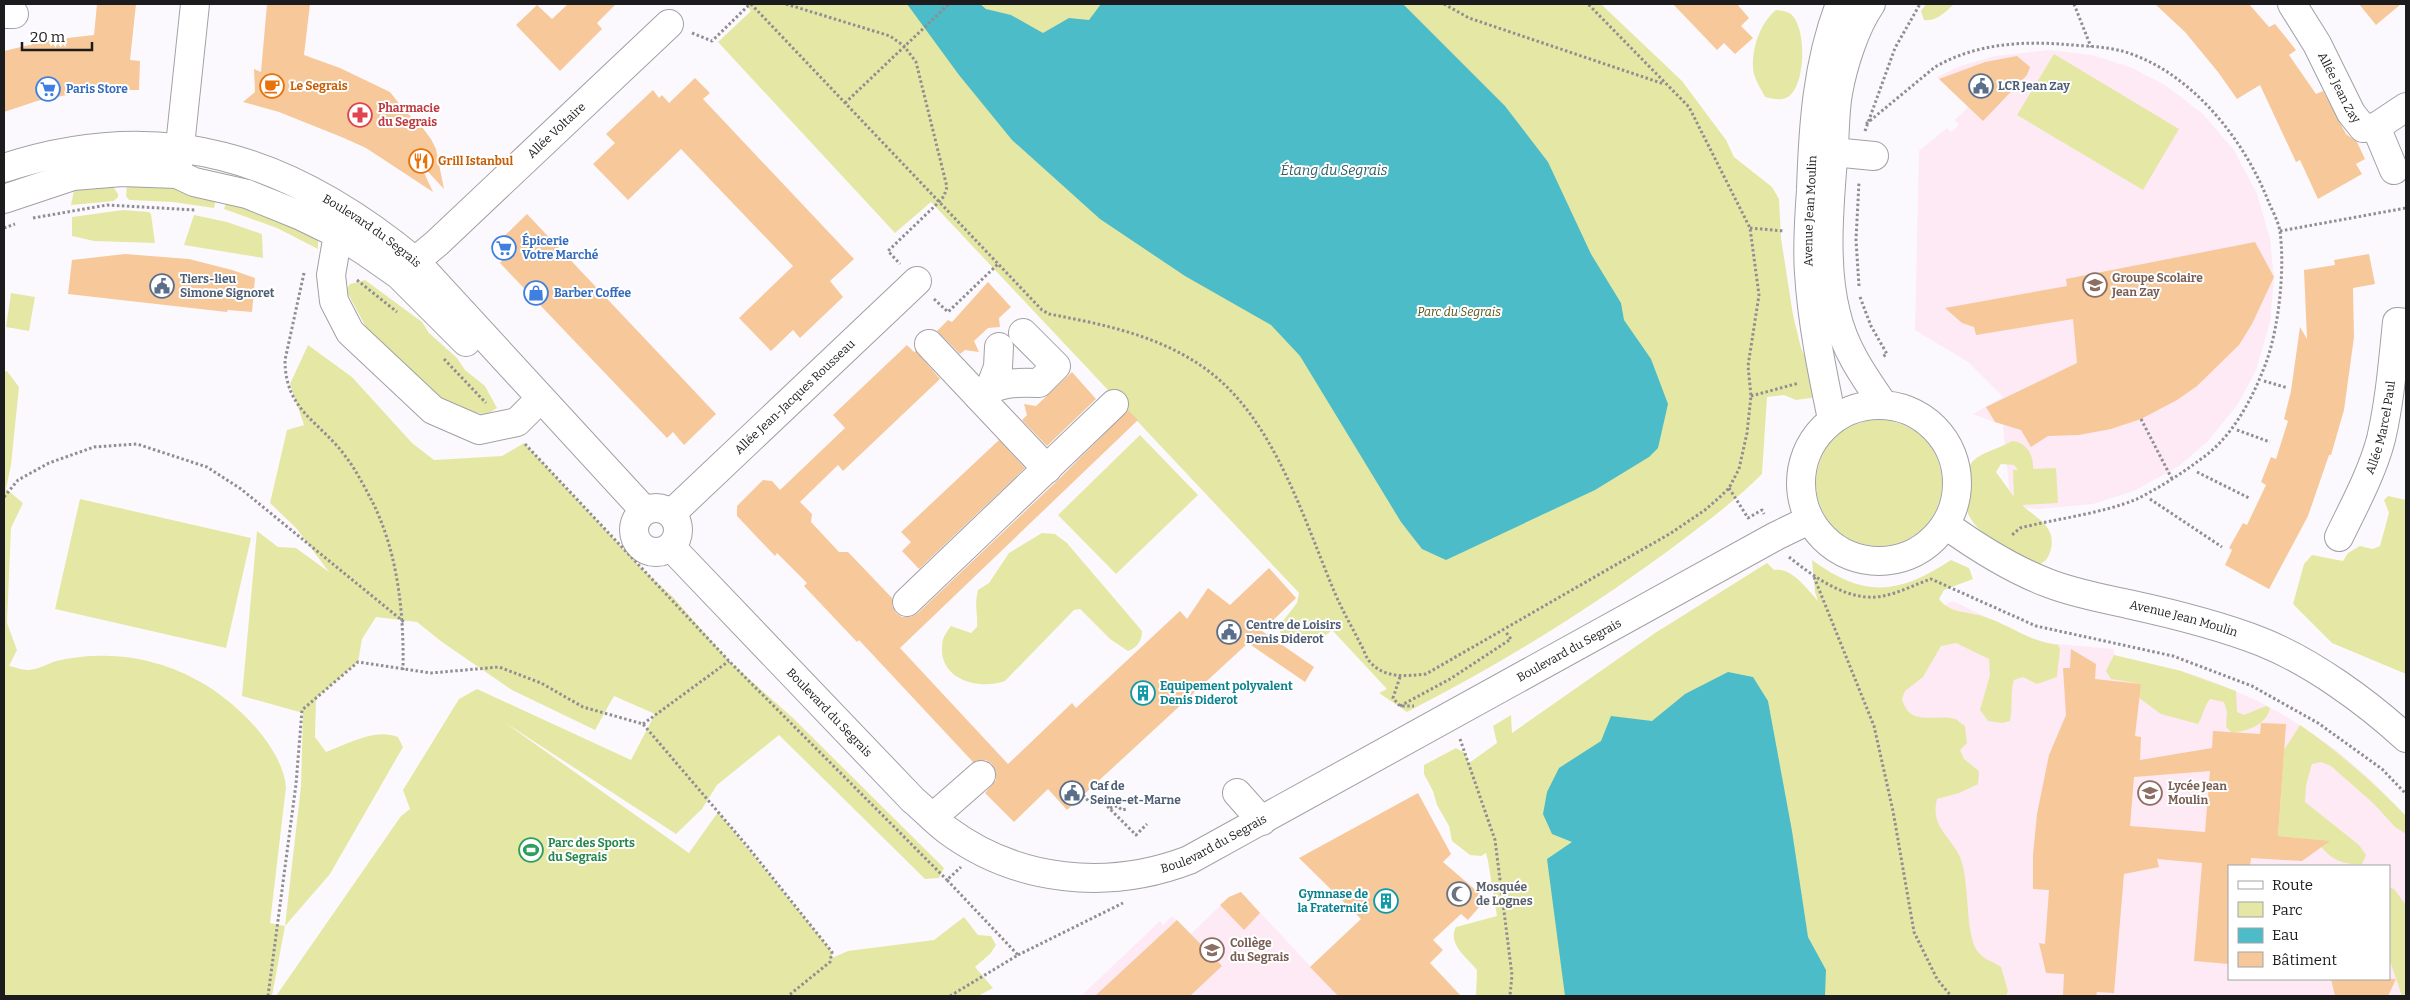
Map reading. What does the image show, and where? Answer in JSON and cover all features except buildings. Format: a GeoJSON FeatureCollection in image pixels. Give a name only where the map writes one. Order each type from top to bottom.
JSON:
{"type":"FeatureCollection","features":[{"type":"Feature","properties":{"kind":"street"},"geometry":{"type":"LineString","coordinates":[[177,174],[195,4]]}},
{"type":"Feature","properties":{"kind":"street","name":"Avenue Jean Moulin"},"geometry":{"type":"LineString","coordinates":[[1832,419],[1812,297],[1809,272],[1809,232],[1813,144],[1820,78],[1829,32],[1840,4]]}},
{"type":"Feature","properties":{"kind":"street","name":"Allée Jean Zay"},"geometry":{"type":"LineString","coordinates":[[2292,4],[2317,44],[2351,113],[2363,128],[2376,128],[2406,107]]}},
{"type":"Feature","properties":{"kind":"street","name":"Avenue Jean Moulin"},"geometry":{"type":"LineString","coordinates":[[1865,5],[1845,62],[1838,95],[1833,152],[1830,228],[1831,273],[1835,311],[1842,335],[1856,365],[1883,404]]}},
{"type":"Feature","properties":{"kind":"street","name":"Allée Voltaire"},"geometry":{"type":"LineString","coordinates":[[408,268],[670,24]]}},
{"type":"Feature","properties":{"kind":"street"},"geometry":{"type":"LineString","coordinates":[[2376,128],[2394,170]]}},
{"type":"Feature","properties":{"kind":"street","name":"Boulevard du Segrais"},"geometry":{"type":"LineString","coordinates":[[4,168],[58,154],[120,145],[180,147],[235,159],[266,169],[303,185],[381,232],[408,268],[532,407],[640,516]]}},
{"type":"Feature","properties":{"kind":"street"},"geometry":{"type":"LineString","coordinates":[[1833,152],[1874,156]]}},
{"type":"Feature","properties":{"kind":"street","name":"Boulevard du Segrais"},"geometry":{"type":"LineString","coordinates":[[4,199],[74,176],[122,172],[177,174],[194,182],[226,188],[271,203],[408,268],[640,516]]}},
{"type":"Feature","properties":{"kind":"street"},"geometry":{"type":"LineString","coordinates":[[338,234],[331,275],[334,301],[350,332],[433,410],[479,430],[517,422],[532,407]]}},
{"type":"Feature","properties":{"kind":"street","name":"Allée Jean-Jacques Rousseau"},"geometry":{"type":"LineString","coordinates":[[672,513],[917,281]]}},
{"type":"Feature","properties":{"kind":"street","name":"Allée Marcel Paul"},"geometry":{"type":"LineString","coordinates":[[2339,537],[2363,488],[2380,440],[2391,382],[2397,322],[2406,323]]}},
{"type":"Feature","properties":{"kind":"street"},"geometry":{"type":"LineString","coordinates":[[984,393],[1020,382],[1039,383],[1056,366],[1022,333]]}},
{"type":"Feature","properties":{"kind":"street"},"geometry":{"type":"LineString","coordinates":[[929,344],[984,393],[1047,469]]}},
{"type":"Feature","properties":{"kind":"street"},"geometry":{"type":"LineString","coordinates":[[984,393],[998,367],[999,347]]}},
{"type":"Feature","properties":{"kind":"street"},"geometry":{"type":"LineString","coordinates":[[907,602],[1114,404]]}},
{"type":"Feature","properties":{"kind":"street"},"geometry":{"type":"LineString","coordinates":[[1883,404],[1915,412],[1940,433],[1956,462],[1958,495],[1946,526],[1928,546],[1903,558],[1876,562],[1850,556],[1826,542],[1809,520],[1801,494],[1802,466],[1812,440],[1832,419],[1856,407],[1883,404]]}},
{"type":"Feature","properties":{"kind":"street"},"geometry":{"type":"LineString","coordinates":[[657,507],[672,513],[679,525],[679,533],[671,547],[658,552],[645,549],[635,538],[640,516],[657,507]]}},
{"type":"Feature","properties":{"kind":"street","name":"Boulevard du Segrais"},"geometry":{"type":"LineString","coordinates":[[671,547],[913,800],[946,830],[1006,863],[1056,876],[1090,879],[1120,877],[1165,870],[1189,860],[1776,536],[1809,520]]}},
{"type":"Feature","properties":{"kind":"street","name":"Avenue Jean Moulin"},"geometry":{"type":"LineString","coordinates":[[1946,526],[1990,555],[2049,583],[2078,592],[2197,620],[2264,642],[2295,658],[2341,687],[2406,738]]}},
{"type":"Feature","properties":{"kind":"street"},"geometry":{"type":"LineString","coordinates":[[933,817],[981,775]]}},
{"type":"Feature","properties":{"kind":"street"},"geometry":{"type":"LineString","coordinates":[[1237,793],[1262,821]]}},
{"type":"Feature","properties":{"kind":"path"},"geometry":{"type":"LineString","coordinates":[[670,24],[712,41],[750,4],[1042,310],[1049,314],[1133,332],[1163,344],[1201,366],[1228,388],[1251,414],[1273,450],[1342,610],[1370,662],[1392,676],[1400,677],[1426,674],[1670,533],[1705,510],[1729,488],[1739,469],[1744,452],[1751,396],[1748,366],[1759,295],[1750,228],[1689,107],[1588,4]]}},
{"type":"Feature","properties":{"kind":"path"},"geometry":{"type":"LineString","coordinates":[[786,4],[890,36],[904,46],[916,62],[946,187],[944,196]]}},
{"type":"Feature","properties":{"kind":"path"},"geometry":{"type":"LineString","coordinates":[[845,103],[949,4]]}},
{"type":"Feature","properties":{"kind":"path"},"geometry":{"type":"LineString","coordinates":[[1444,4],[1469,18],[1665,84]]}},
{"type":"Feature","properties":{"kind":"path"},"geometry":{"type":"LineString","coordinates":[[2074,4],[2091,48]]}},
{"type":"Feature","properties":{"kind":"path"},"geometry":{"type":"LineString","coordinates":[[1866,124],[1935,67],[1988,46],[2030,42],[2122,51],[2160,68],[2201,98],[2232,133],[2260,178],[2280,231],[2281,285],[2275,336],[2260,380],[2232,428],[2203,458],[2172,479],[2135,499],[2020,528],[2012,535]]}},
{"type":"Feature","properties":{"kind":"path"},"geometry":{"type":"LineString","coordinates":[[30,219],[107,206],[152,206],[202,211]]}},
{"type":"Feature","properties":{"kind":"path"},"geometry":{"type":"LineString","coordinates":[[2280,231],[2406,208]]}},
{"type":"Feature","properties":{"kind":"path"},"geometry":{"type":"LineString","coordinates":[[4,228],[22,222]]}},
{"type":"Feature","properties":{"kind":"path"},"geometry":{"type":"LineString","coordinates":[[1750,228],[1809,232]]}},
{"type":"Feature","properties":{"kind":"path"},"geometry":{"type":"LineString","coordinates":[[306,265],[285,360],[285,372],[292,399],[346,457],[373,503],[391,550],[404,622],[403,670]]}},
{"type":"Feature","properties":{"kind":"path"},"geometry":{"type":"LineString","coordinates":[[352,276],[400,314]]}},
{"type":"Feature","properties":{"kind":"path"},"geometry":{"type":"LineString","coordinates":[[441,356],[487,405]]}},
{"type":"Feature","properties":{"kind":"path"},"geometry":{"type":"LineString","coordinates":[[2264,381],[2288,388]]}},
{"type":"Feature","properties":{"kind":"path"},"geometry":{"type":"LineString","coordinates":[[1751,396],[1803,382]]}},
{"type":"Feature","properties":{"kind":"path"},"geometry":{"type":"LineString","coordinates":[[2141,419],[2172,479]]}},
{"type":"Feature","properties":{"kind":"path"},"geometry":{"type":"LineString","coordinates":[[2238,430],[2270,442]]}},
{"type":"Feature","properties":{"kind":"path"},"geometry":{"type":"LineString","coordinates":[[519,438],[729,661],[947,880],[1018,955]]}},
{"type":"Feature","properties":{"kind":"path"},"geometry":{"type":"LineString","coordinates":[[4,497],[18,480],[48,463],[94,447],[136,444],[207,467],[241,488],[404,622]]}},
{"type":"Feature","properties":{"kind":"path"},"geometry":{"type":"LineString","coordinates":[[2197,472],[2249,498]]}},
{"type":"Feature","properties":{"kind":"path"},"geometry":{"type":"LineString","coordinates":[[1729,488],[1748,518]]}},
{"type":"Feature","properties":{"kind":"path"},"geometry":{"type":"LineString","coordinates":[[2150,499],[2222,547]]}},
{"type":"Feature","properties":{"kind":"path"},"geometry":{"type":"LineString","coordinates":[[1788,556],[1814,576],[1851,594],[1882,596],[1931,579],[2036,626],[2173,656],[2252,686],[2318,723],[2382,769],[2406,794]]}},
{"type":"Feature","properties":{"kind":"path"},"geometry":{"type":"LineString","coordinates":[[1814,576],[1874,726],[1914,932],[1937,980],[1951,996]]}},
{"type":"Feature","properties":{"kind":"path"},"geometry":{"type":"LineString","coordinates":[[1400,706],[1450,679],[1510,639],[1505,630]]}},
{"type":"Feature","properties":{"kind":"path"},"geometry":{"type":"LineString","coordinates":[[643,724],[729,661]]}},
{"type":"Feature","properties":{"kind":"path"},"geometry":{"type":"LineString","coordinates":[[268,996],[296,784],[302,710],[358,662],[431,673],[500,667],[540,683],[583,708],[643,724],[748,847],[832,952],[830,962],[788,996]]}},
{"type":"Feature","properties":{"kind":"path"},"geometry":{"type":"LineString","coordinates":[[1400,677],[1393,698],[1400,706],[1420,706]]}},
{"type":"Feature","properties":{"kind":"path"},"geometry":{"type":"LineString","coordinates":[[1458,732],[1495,840],[1512,975],[1510,996]]}},
{"type":"Feature","properties":{"kind":"path"},"geometry":{"type":"LineString","coordinates":[[1083,795],[1091,804],[1098,797],[1136,835],[1147,824]]}},
{"type":"Feature","properties":{"kind":"path"},"geometry":{"type":"LineString","coordinates":[[1109,808],[1117,806],[1122,810],[1126,809]]}},
{"type":"Feature","properties":{"kind":"path"},"geometry":{"type":"LineString","coordinates":[[947,880],[967,862]]}},
{"type":"Feature","properties":{"kind":"path"},"geometry":{"type":"LineString","coordinates":[[950,996],[1018,955],[1124,902]]}},
{"type":"Feature","properties":{"kind":"shaded area","name":"Groupe Scolaire Jean Zay"},"geometry":{"type":"Polygon","coordinates":[[[2049,50],[2092,55],[2130,67],[2165,85],[2203,114],[2234,150],[2257,194],[2270,239],[2274,279],[2270,322],[2256,370],[2238,404],[2208,441],[2179,466],[2134,491],[2093,504],[2039,509],[2011,507],[2003,425],[1973,414],[2003,397],[1968,362],[1915,330],[1919,151],[1947,128],[1951,132],[1959,125],[1955,120],[1968,107],[1937,77],[1960,66],[1995,56],[2049,50]]]}},
{"type":"Feature","properties":{"kind":"shaded area","name":"Lycée Jean Moulin"},"geometry":{"type":"Polygon","coordinates":[[[1953,601],[2029,638],[2046,643],[2114,649],[2114,655],[2181,671],[2214,682],[2258,701],[2289,718],[2336,750],[2372,781],[2406,816],[2406,996],[1978,996],[1871,641],[1953,601]]]}},
{"type":"Feature","properties":{"kind":"shaded area","name":"Collège du Segrais"},"geometry":{"type":"Polygon","coordinates":[[[1241,892],[1338,996],[1081,996],[1160,921],[1163,925],[1172,916],[1191,934],[1229,897],[1241,892]]]}},
{"type":"Feature","properties":{"kind":"green space","name":"Parc du Segrais"},"geometry":{"type":"Polygon","coordinates":[[[745,4],[1601,4],[1682,81],[1726,140],[1734,157],[1772,187],[1779,199],[1781,238],[1793,315],[1801,348],[1818,385],[1818,397],[1796,400],[1784,395],[1767,397],[1762,474],[1740,495],[1705,523],[1637,573],[1541,637],[1475,676],[1407,712],[1379,693],[1387,689],[1332,630],[1321,638],[1307,641],[1293,641],[1281,636],[1279,626],[1297,603],[1299,593],[931,202],[895,233],[718,42],[751,11],[745,4]]]}},
{"type":"Feature","properties":{"kind":"green space"},"geometry":{"type":"Polygon","coordinates":[[[1926,4],[1954,4],[1940,16],[1924,20],[1921,11],[1926,4]]]}},
{"type":"Feature","properties":{"kind":"green space"},"geometry":{"type":"Polygon","coordinates":[[[1776,10],[1791,14],[1800,31],[1802,43],[1801,69],[1798,81],[1794,91],[1788,97],[1780,99],[1765,97],[1753,72],[1754,52],[1758,36],[1770,15],[1776,10]]]}},
{"type":"Feature","properties":{"kind":"green space"},"geometry":{"type":"Polygon","coordinates":[[[2054,54],[2179,129],[2143,190],[2017,115],[2054,54]]]}},
{"type":"Feature","properties":{"kind":"green space"},"geometry":{"type":"Polygon","coordinates":[[[112,185],[118,194],[114,201],[71,205],[74,190],[112,185]]]}},
{"type":"Feature","properties":{"kind":"green space"},"geometry":{"type":"Polygon","coordinates":[[[127,185],[164,186],[217,194],[214,208],[173,202],[129,200],[126,196],[127,185]]]}},
{"type":"Feature","properties":{"kind":"green space"},"geometry":{"type":"Polygon","coordinates":[[[228,197],[318,235],[318,249],[277,228],[224,209],[228,197]]]}},
{"type":"Feature","properties":{"kind":"green space"},"geometry":{"type":"Polygon","coordinates":[[[123,210],[149,212],[151,214],[155,243],[94,241],[72,236],[72,217],[123,210]]]}},
{"type":"Feature","properties":{"kind":"green space"},"geometry":{"type":"Polygon","coordinates":[[[194,215],[227,222],[262,234],[263,258],[184,245],[194,215]]]}},
{"type":"Feature","properties":{"kind":"green space"},"geometry":{"type":"Polygon","coordinates":[[[365,280],[422,322],[429,333],[457,358],[465,370],[485,386],[497,408],[486,415],[451,406],[407,376],[389,349],[369,333],[346,290],[350,284],[365,280]]]}},
{"type":"Feature","properties":{"kind":"green space"},"geometry":{"type":"Polygon","coordinates":[[[11,293],[35,297],[29,331],[6,327],[11,293]]]}},
{"type":"Feature","properties":{"kind":"green space"},"geometry":{"type":"Polygon","coordinates":[[[308,345],[352,377],[412,443],[434,460],[502,456],[524,443],[644,571],[673,597],[729,661],[793,718],[944,868],[939,878],[925,879],[779,735],[717,785],[702,809],[676,834],[504,722],[689,853],[718,812],[832,952],[832,958],[848,951],[934,940],[964,917],[978,935],[991,936],[996,945],[990,954],[975,967],[993,988],[978,996],[276,996],[401,816],[410,809],[403,790],[459,699],[477,689],[631,760],[655,714],[614,696],[595,730],[512,690],[442,642],[417,622],[376,617],[362,639],[358,662],[316,698],[315,737],[326,752],[362,738],[380,734],[398,737],[403,747],[330,874],[285,926],[301,786],[303,713],[242,696],[257,531],[278,547],[296,548],[329,572],[296,528],[270,503],[287,430],[304,425],[290,384],[308,345]]]}},
{"type":"Feature","properties":{"kind":"green space"},"geometry":{"type":"Polygon","coordinates":[[[7,371],[19,387],[11,465],[6,489],[23,503],[11,528],[7,623],[17,650],[9,666],[31,670],[56,661],[89,656],[119,656],[152,662],[193,678],[238,709],[265,738],[275,754],[286,787],[270,923],[285,926],[272,996],[4,996],[4,372],[7,371]]]}},
{"type":"Feature","properties":{"kind":"green space"},"geometry":{"type":"Polygon","coordinates":[[[1879,420],[1903,425],[1923,439],[1937,459],[1942,483],[1937,507],[1923,527],[1903,541],[1879,546],[1855,541],[1835,527],[1821,507],[1816,483],[1821,459],[1835,439],[1855,425],[1879,420]]]}},
{"type":"Feature","properties":{"kind":"green space"},"geometry":{"type":"Polygon","coordinates":[[[1140,435],[1198,495],[1116,574],[1058,515],[1140,435]]]}},
{"type":"Feature","properties":{"kind":"green space"},"geometry":{"type":"Polygon","coordinates":[[[2012,441],[2026,447],[2031,455],[2033,469],[2056,468],[2058,503],[2022,505],[2044,524],[2051,534],[2051,549],[2046,560],[2040,564],[2020,556],[1988,537],[1979,529],[1967,511],[1968,471],[1970,465],[1981,455],[2012,441]],[[2001,464],[1996,472],[2014,497],[2013,470],[2018,470],[2014,465],[2001,464]]]}},
{"type":"Feature","properties":{"kind":"green space"},"geometry":{"type":"Polygon","coordinates":[[[2388,496],[2406,500],[2406,674],[2332,643],[2293,604],[2304,564],[2312,555],[2343,561],[2348,553],[2360,546],[2373,549],[2380,546],[2389,513],[2384,500],[2388,496]]]}},
{"type":"Feature","properties":{"kind":"green space"},"geometry":{"type":"Polygon","coordinates":[[[80,499],[251,538],[226,648],[55,609],[80,499]]]}},
{"type":"Feature","properties":{"kind":"green space"},"geometry":{"type":"Polygon","coordinates":[[[1042,533],[1055,534],[1067,543],[1142,631],[1138,644],[1128,651],[1110,639],[1080,609],[1074,610],[1005,681],[995,684],[975,683],[965,681],[956,676],[949,670],[944,661],[942,645],[946,634],[951,626],[971,633],[977,627],[976,600],[978,590],[989,583],[1009,553],[1042,533]]]}},
{"type":"Feature","properties":{"kind":"green space"},"geometry":{"type":"Polygon","coordinates":[[[1812,560],[1848,581],[1865,586],[1881,587],[1914,580],[1932,572],[1951,560],[1969,568],[1973,579],[1944,590],[1939,599],[1943,604],[1954,610],[1994,620],[2029,637],[2058,645],[2060,649],[2057,677],[2037,684],[2023,677],[2014,680],[2010,721],[2002,723],[1988,721],[1980,710],[1990,675],[1989,659],[1956,643],[1941,646],[1923,677],[1905,691],[1902,699],[1911,714],[1924,718],[1955,719],[1965,726],[1967,743],[1960,750],[1964,759],[1979,771],[1978,784],[1959,793],[1937,799],[1936,817],[1942,830],[1960,857],[1965,879],[1970,930],[1976,949],[1987,960],[2001,967],[2008,991],[2006,996],[1476,996],[1477,970],[1459,950],[1454,939],[1454,933],[1456,927],[1497,916],[1488,861],[1486,853],[1481,856],[1470,855],[1452,841],[1449,826],[1437,805],[1433,791],[1424,774],[1424,765],[1456,748],[1465,753],[1469,763],[1497,743],[1493,726],[1511,715],[1512,733],[1655,633],[1767,563],[1774,570],[1781,570],[1793,575],[1818,601],[1815,592],[1812,560]]]}},
{"type":"Feature","properties":{"kind":"green space"},"geometry":{"type":"Polygon","coordinates":[[[2114,655],[2181,671],[2236,691],[2237,712],[2244,715],[2266,706],[2270,708],[2268,714],[2260,723],[2249,729],[2231,732],[2226,727],[2227,712],[2224,702],[2210,699],[2198,724],[2161,714],[2139,698],[2141,684],[2111,679],[2106,671],[2114,655]]]}},
{"type":"Feature","properties":{"kind":"green space"},"geometry":{"type":"Polygon","coordinates":[[[2300,725],[2355,768],[2406,816],[2406,834],[2395,827],[2374,804],[2331,766],[2321,762],[2312,764],[2306,785],[2305,802],[2359,845],[2366,855],[2362,864],[2341,862],[2335,859],[2325,851],[2317,840],[2278,836],[2284,750],[2300,725]]]}},
{"type":"Feature","properties":{"kind":"green space"},"geometry":{"type":"Polygon","coordinates":[[[2390,887],[2394,889],[2406,905],[2406,996],[2402,996],[2390,961],[2390,887]]]}},
{"type":"Feature","properties":{"kind":"water","name":"Étang du Segrais"},"geometry":{"type":"Polygon","coordinates":[[[907,4],[980,4],[986,9],[1011,15],[1043,33],[1069,18],[1089,20],[1101,4],[1403,4],[1505,106],[1548,162],[1591,254],[1621,303],[1624,320],[1651,359],[1668,404],[1658,448],[1649,457],[1595,490],[1446,560],[1422,549],[1401,522],[1300,356],[1271,325],[1185,276],[1100,219],[1012,140],[959,75],[907,4]]]}},
{"type":"Feature","properties":{"kind":"water"},"geometry":{"type":"Polygon","coordinates":[[[1728,672],[1753,677],[1768,701],[1792,831],[1808,937],[1826,970],[1825,996],[1565,996],[1547,859],[1572,842],[1552,834],[1543,814],[1547,792],[1559,768],[1601,741],[1611,716],[1652,721],[1685,694],[1728,672]]]}},
{"type":"Feature","properties":{"kind":"place","name":"Le Segrais"},"geometry":{"type":"Point","coordinates":[272,86]}},
{"type":"Feature","properties":{"kind":"place","name":"LCR Jean Zay"},"geometry":{"type":"Point","coordinates":[1981,86]}},
{"type":"Feature","properties":{"kind":"place","name":"Paris Store"},"geometry":{"type":"Point","coordinates":[48,89]}},
{"type":"Feature","properties":{"kind":"place","name":"Pharmacie du Segrais"},"geometry":{"type":"Point","coordinates":[360,115]}},
{"type":"Feature","properties":{"kind":"place","name":"Grill Istanbul"},"geometry":{"type":"Point","coordinates":[421,161]}},
{"type":"Feature","properties":{"kind":"place","name":"Épicerie Votre Marché"},"geometry":{"type":"Point","coordinates":[504,248]}},
{"type":"Feature","properties":{"kind":"place","name":"Groupe Scolaire Jean Zay"},"geometry":{"type":"Point","coordinates":[2095,285]}},
{"type":"Feature","properties":{"kind":"place","name":"Tiers-lieu Simone Signoret"},"geometry":{"type":"Point","coordinates":[162,286]}},
{"type":"Feature","properties":{"kind":"place","name":"Barber Coffee"},"geometry":{"type":"Point","coordinates":[536,293]}},
{"type":"Feature","properties":{"kind":"place","name":"Centre de Loisirs Denis Diderot"},"geometry":{"type":"Point","coordinates":[1229,632]}},
{"type":"Feature","properties":{"kind":"place","name":"Equipement polyvalent Denis Diderot"},"geometry":{"type":"Point","coordinates":[1143,693]}},
{"type":"Feature","properties":{"kind":"place","name":"Caf de Seine-et-Marne"},"geometry":{"type":"Point","coordinates":[1072,793]}},
{"type":"Feature","properties":{"kind":"place","name":"Lycée Jean Moulin"},"geometry":{"type":"Point","coordinates":[2150,793]}},
{"type":"Feature","properties":{"kind":"place","name":"Parc des Sports du Segrais"},"geometry":{"type":"Point","coordinates":[531,850]}},
{"type":"Feature","properties":{"kind":"place","name":"Mosquée de Lognes"},"geometry":{"type":"Point","coordinates":[1459,894]}},
{"type":"Feature","properties":{"kind":"place","name":"Gymnase de la Fraternité"},"geometry":{"type":"Point","coordinates":[1386,901]}},
{"type":"Feature","properties":{"kind":"place","name":"Collège du Segrais"},"geometry":{"type":"Point","coordinates":[1212,950]}}]}
